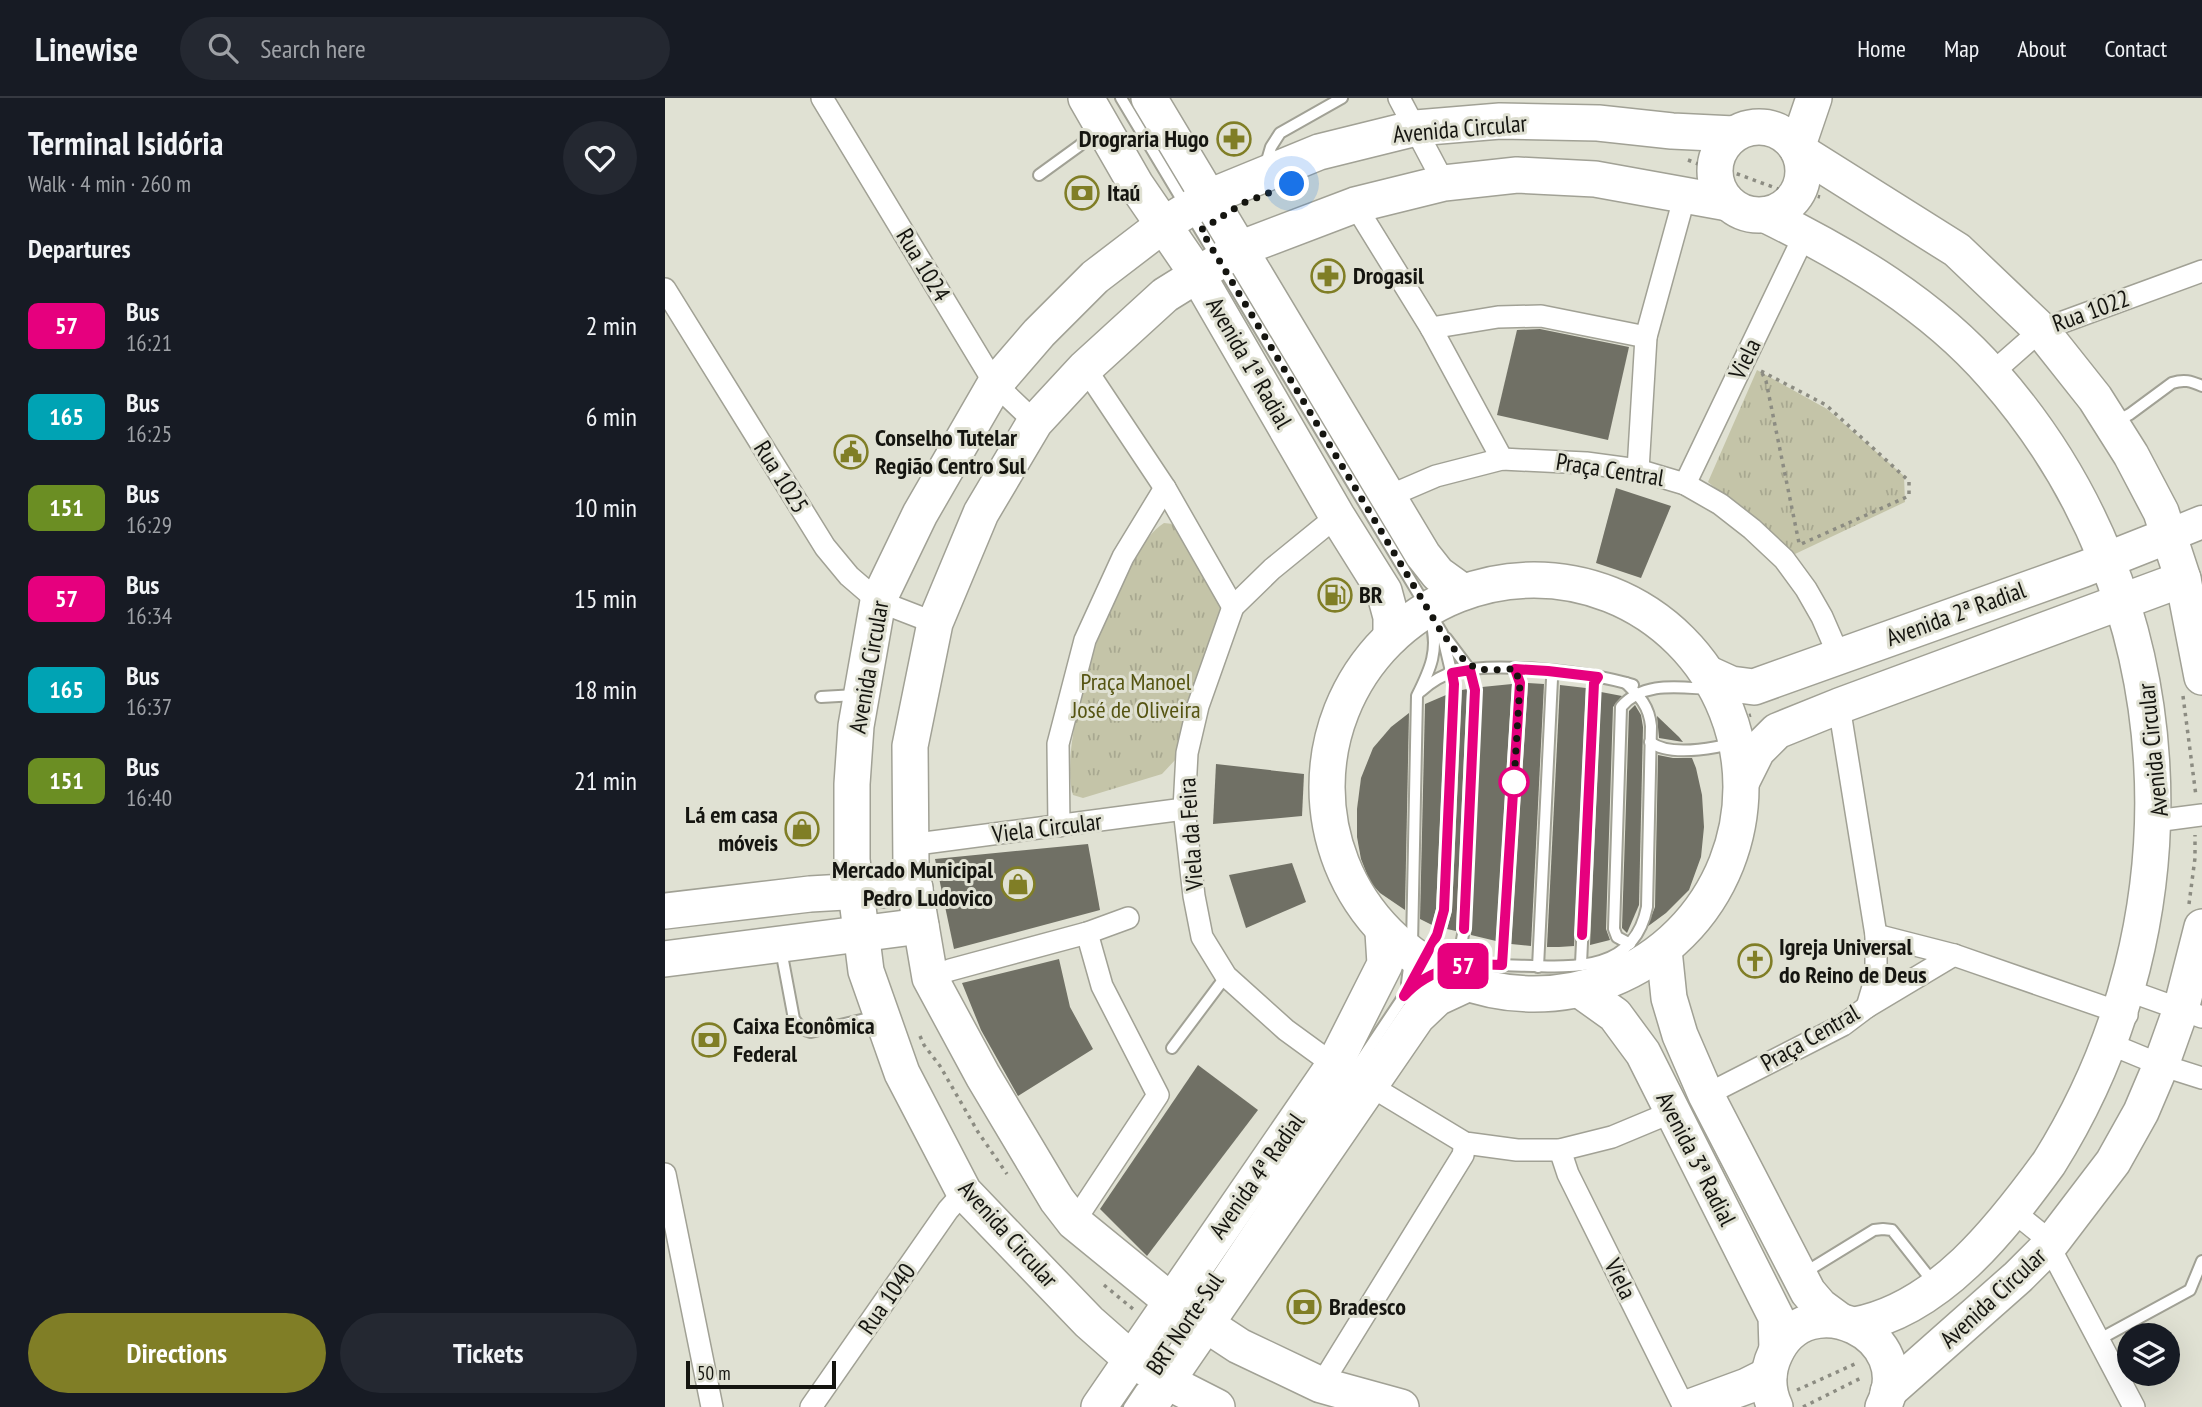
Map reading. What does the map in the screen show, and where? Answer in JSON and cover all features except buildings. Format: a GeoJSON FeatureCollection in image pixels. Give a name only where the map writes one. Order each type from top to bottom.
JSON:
{"type":"FeatureCollection","features":[{"type":"Feature","properties":{"kind":"main road","name":"Avenida 1ª Radial"},"geometry":{"type":"LineString","coordinates":[[1149,98],[1187,211],[1219,262],[1387,497],[1423,555],[1438,574],[1463,592]]}},
{"type":"Feature","properties":{"kind":"main road"},"geometry":{"type":"LineString","coordinates":[[1698,175],[1734,134],[1752,98]]}},
{"type":"Feature","properties":{"kind":"main road"},"geometry":{"type":"LineString","coordinates":[[1792,200],[1803,178],[1803,163],[1798,149],[1814,98]]}},
{"type":"Feature","properties":{"kind":"main road","name":"Avenida 1ª Radial"},"geometry":{"type":"LineString","coordinates":[[1103,107],[1136,185],[1187,211],[1219,262],[1337,516],[1384,591],[1391,617],[1391,636]]}},
{"type":"Feature","properties":{"kind":"main road","name":"Avenida Circular"},"geometry":{"type":"LineString","coordinates":[[1217,1407],[1151,1377],[1089,1322],[964,1192],[902,1073],[866,971],[852,860],[852,784],[856,726],[878,601],[920,514],[995,384],[1039,333],[1095,277],[1187,211],[1262,174],[1319,152],[1416,128],[1500,121],[1598,123],[1734,134],[1748,128],[1769,128],[1788,137],[1798,149]]}},
{"type":"Feature","properties":{"kind":"main road"},"geometry":{"type":"LineString","coordinates":[[1798,149],[1957,250],[2041,330],[2095,398],[2131,455],[2192,575],[2192,683]]}},
{"type":"Feature","properties":{"kind":"main road","name":"Avenida Circular"},"geometry":{"type":"LineString","coordinates":[[1401,1407],[1321,1385],[1239,1346],[1188,1317],[1074,1222],[983,1076],[930,978],[909,845],[910,746],[935,623],[981,513],[1035,422],[1085,368],[1165,295],[1219,262],[1355,205],[1444,183],[1517,175],[1595,179],[1698,175],[1716,182],[1728,203],[1739,211],[1752,215],[1792,200],[1805,234],[1908,298],[1992,373],[2035,426],[2066,473],[2100,535],[2126,601],[2149,691],[2159,755],[2187,818],[2161,862],[2154,917],[2126,1018],[2095,1089],[2069,1135],[2014,1212],[1984,1245],[1937,1286],[1893,1315],[1847,1323],[1821,1320],[1804,1325],[1789,1335],[1779,1388]]}},
{"type":"Feature","properties":{"kind":"main road","name":"Avenida 2ª Radial"},"geometry":{"type":"LineString","coordinates":[[1713,681],[1754,687],[2202,522]]}},
{"type":"Feature","properties":{"kind":"main road","name":"Avenida 2ª Radial"},"geometry":{"type":"LineString","coordinates":[[1743,779],[1757,751],[1777,731],[2192,575]]}},
{"type":"Feature","properties":{"kind":"main road"},"geometry":{"type":"LineString","coordinates":[[1531,579],[1600,590],[1662,623],[1713,681],[1735,725],[1743,779],[1737,838],[1714,892],[1664,950],[1627,973],[1580,977],[1523,995],[1439,968],[1383,932],[1351,888],[1328,823],[1328,755],[1349,691],[1391,636],[1434,621],[1463,592],[1531,579]]}},
{"type":"Feature","properties":{"kind":"main road"},"geometry":{"type":"LineString","coordinates":[[665,911],[855,891],[915,888]]}},
{"type":"Feature","properties":{"kind":"main road","name":"Avenida Circular"},"geometry":{"type":"LineString","coordinates":[[1885,1379],[2018,1277],[2049,1246],[2113,1162],[2141,1112],[2161,1065],[2191,1013],[2195,920]]}},
{"type":"Feature","properties":{"kind":"main road"},"geometry":{"type":"LineString","coordinates":[[665,959],[921,926]]}},
{"type":"Feature","properties":{"kind":"main road","name":"Avenida 4ª Radial"},"geometry":{"type":"LineString","coordinates":[[1188,1317],[1195,1265],[1334,1065],[1385,964],[1383,932]]}},
{"type":"Feature","properties":{"kind":"main road","name":"Avenida 3ª Radial"},"geometry":{"type":"LineString","coordinates":[[1664,950],[1668,998],[1680,1035],[1706,1095],[1799,1276],[1814,1299],[1847,1323],[1868,1334],[1885,1379]]}},
{"type":"Feature","properties":{"kind":"main road","name":"Avenida 4ª Radial"},"geometry":{"type":"LineString","coordinates":[[1099,1407],[1151,1377],[1188,1317],[1370,1085],[1417,1017],[1437,998],[1439,968]]}},
{"type":"Feature","properties":{"kind":"main road","name":"Avenida 3ª Radial"},"geometry":{"type":"LineString","coordinates":[[1580,977],[1615,1015],[1643,1053],[1776,1317],[1779,1388]]}},
{"type":"Feature","properties":{"kind":"main road"},"geometry":{"type":"LineString","coordinates":[[1690,1407],[1747,1387],[1779,1388]]}},
{"type":"Feature","properties":{"kind":"street","name":"Rua 1024"},"geometry":{"type":"LineString","coordinates":[[822,98],[995,384],[1035,422]]}},
{"type":"Feature","properties":{"kind":"street"},"geometry":{"type":"LineString","coordinates":[[1399,98],[1444,183]]}},
{"type":"Feature","properties":{"kind":"street"},"geometry":{"type":"LineString","coordinates":[[1638,470],[1646,337],[1698,175]]}},
{"type":"Feature","properties":{"kind":"street"},"geometry":{"type":"LineString","coordinates":[[1355,205],[1431,328],[1502,459]]}},
{"type":"Feature","properties":{"kind":"street","name":"Viela"},"geometry":{"type":"LineString","coordinates":[[1685,484],[1805,234]]}},
{"type":"Feature","properties":{"kind":"street","name":"Rua 1022"},"geometry":{"type":"LineString","coordinates":[[1992,373],[2041,330],[2202,271]]}},
{"type":"Feature","properties":{"kind":"street","name":"Rua 1025"},"geometry":{"type":"LineString","coordinates":[[665,289],[825,547],[849,576],[878,601],[935,623]]}},
{"type":"Feature","properties":{"kind":"street"},"geometry":{"type":"LineString","coordinates":[[1431,328],[1498,317],[1541,316],[1646,337]]}},
{"type":"Feature","properties":{"kind":"street"},"geometry":{"type":"LineString","coordinates":[[1085,368],[1165,488],[1233,607]]}},
{"type":"Feature","properties":{"kind":"street","name":"Praça Central"},"geometry":{"type":"LineString","coordinates":[[1387,497],[1436,475],[1502,459],[1586,463],[1638,470],[1685,484],[1792,552],[1806,589],[1839,656]]}},
{"type":"Feature","properties":{"kind":"street"},"geometry":{"type":"LineString","coordinates":[[1059,827],[1058,744],[1085,640],[1123,557],[1165,488]]}},
{"type":"Feature","properties":{"kind":"street","name":"Viela da Feira"},"geometry":{"type":"LineString","coordinates":[[1334,1065],[1286,1030],[1226,976],[1202,937],[1194,896],[1184,809],[1187,753],[1198,706],[1233,607],[1272,569],[1337,516]]}},
{"type":"Feature","properties":{"kind":"street","name":"Praça Central"},"geometry":{"type":"LineString","coordinates":[[1706,1095],[1843,1025],[1867,1007],[1876,977],[1876,935],[1839,706]]}},
{"type":"Feature","properties":{"kind":"street","name":"Viela Circular"},"geometry":{"type":"LineString","coordinates":[[909,845],[1184,809]]}},
{"type":"Feature","properties":{"kind":"street"},"geometry":{"type":"LineString","coordinates":[[930,978],[950,970],[1087,933],[1128,918]]}},
{"type":"Feature","properties":{"kind":"street"},"geometry":{"type":"LineString","coordinates":[[1074,1222],[1159,1095],[1102,986],[1087,933]]}},
{"type":"Feature","properties":{"kind":"street"},"geometry":{"type":"LineString","coordinates":[[1876,935],[1954,955],[2126,1018],[2191,1013]]}},
{"type":"Feature","properties":{"kind":"street"},"geometry":{"type":"LineString","coordinates":[[1867,1007],[1954,955]]}},
{"type":"Feature","properties":{"kind":"street"},"geometry":{"type":"LineString","coordinates":[[2126,1018],[2161,1065],[2202,1078]]}},
{"type":"Feature","properties":{"kind":"street"},"geometry":{"type":"LineString","coordinates":[[1370,1085],[1465,1143],[1517,1150],[1560,1150],[1612,1137],[1672,1112]]}},
{"type":"Feature","properties":{"kind":"street"},"geometry":{"type":"LineString","coordinates":[[1321,1385],[1462,1154],[1465,1143]]}},
{"type":"Feature","properties":{"kind":"street","name":"Viela"},"geometry":{"type":"LineString","coordinates":[[1560,1150],[1569,1174],[1684,1407]]}},
{"type":"Feature","properties":{"kind":"street"},"geometry":{"type":"LineString","coordinates":[[665,1174],[712,1407]]}},
{"type":"Feature","properties":{"kind":"street","name":"Rua 1040"},"geometry":{"type":"LineString","coordinates":[[811,1407],[948,1210],[964,1192]]}},
{"type":"Feature","properties":{"kind":"street"},"geometry":{"type":"LineString","coordinates":[[2014,1212],[2040,1233],[2049,1246],[2134,1407]]}},
{"type":"Feature","properties":{"kind":"lane"},"geometry":{"type":"LineString","coordinates":[[1262,174],[1271,147],[1280,133],[1342,98]]}},
{"type":"Feature","properties":{"kind":"lane"},"geometry":{"type":"LineString","coordinates":[[1039,175],[1079,146],[1103,107]]}},
{"type":"Feature","properties":{"kind":"lane"},"geometry":{"type":"LineString","coordinates":[[1219,262],[1434,621],[1463,659],[1476,669]]}},
{"type":"Feature","properties":{"kind":"lane"},"geometry":{"type":"LineString","coordinates":[[2111,424],[2130,414],[2172,383],[2192,381],[2202,386]]}},
{"type":"Feature","properties":{"kind":"lane"},"geometry":{"type":"LineString","coordinates":[[1434,621],[1454,684],[1444,910],[1437,935],[1439,968]]}},
{"type":"Feature","properties":{"kind":"lane"},"geometry":{"type":"LineString","coordinates":[[1434,621],[1433,663],[1417,696],[1439,968]]}},
{"type":"Feature","properties":{"kind":"lane"},"geometry":{"type":"LineString","coordinates":[[1404,996],[1417,982],[1459,956],[1464,929],[1476,669]]}},
{"type":"Feature","properties":{"kind":"lane"},"geometry":{"type":"LineString","coordinates":[[1404,996],[1439,968],[1474,964],[1538,967],[1580,977],[1630,944],[1640,928],[1647,907],[1650,712],[1642,691],[1626,683],[1556,671],[1476,669],[1452,673],[1429,684],[1417,696]]}},
{"type":"Feature","properties":{"kind":"lane"},"geometry":{"type":"LineString","coordinates":[[1502,965],[1520,683],[1515,669]]}},
{"type":"Feature","properties":{"kind":"lane"},"geometry":{"type":"LineString","coordinates":[[1538,967],[1552,679],[1556,671]]}},
{"type":"Feature","properties":{"kind":"lane"},"geometry":{"type":"LineString","coordinates":[[1580,977],[1594,683],[1598,677]]}},
{"type":"Feature","properties":{"kind":"lane"},"geometry":{"type":"LineString","coordinates":[[1608,957],[1613,948],[1614,929],[1621,707],[1630,697],[1642,691],[1713,681]]}},
{"type":"Feature","properties":{"kind":"lane"},"geometry":{"type":"LineString","coordinates":[[821,697],[862,695]]}},
{"type":"Feature","properties":{"kind":"lane"},"geometry":{"type":"LineString","coordinates":[[1650,742],[1667,749],[1703,748],[1738,743],[1777,731]]}},
{"type":"Feature","properties":{"kind":"lane"},"geometry":{"type":"LineString","coordinates":[[1650,760],[1656,752],[1667,749]]}},
{"type":"Feature","properties":{"kind":"lane"},"geometry":{"type":"LineString","coordinates":[[1614,929],[1617,937],[1630,944]]}},
{"type":"Feature","properties":{"kind":"lane"},"geometry":{"type":"LineString","coordinates":[[780,943],[794,1019],[802,1029],[811,1032],[881,1016]]}},
{"type":"Feature","properties":{"kind":"lane"},"geometry":{"type":"LineString","coordinates":[[1172,1048],[1226,976]]}},
{"type":"Feature","properties":{"kind":"lane","name":"BRT Norte-Sul"},"geometry":{"type":"LineString","coordinates":[[1188,1317],[1404,996]]}},
{"type":"Feature","properties":{"kind":"lane"},"geometry":{"type":"LineString","coordinates":[[1799,1276],[1874,1230],[1883,1228],[1892,1230],[1937,1286]]}},
{"type":"Feature","properties":{"kind":"lane"},"geometry":{"type":"LineString","coordinates":[[2098,1340],[2190,1290],[2202,1261]]}},
{"type":"Feature","properties":{"kind":"lane"},"geometry":{"type":"LineString","coordinates":[[2190,1290],[2202,1294]]}},
{"type":"Feature","properties":{"kind":"lane","name":"BRT Norte-Sul"},"geometry":{"type":"LineString","coordinates":[[1129,1407],[1151,1377]]}},
{"type":"Feature","properties":{"kind":"path"},"geometry":{"type":"LineString","coordinates":[[1698,175],[1732,172],[1792,200]]}},
{"type":"Feature","properties":{"kind":"path"},"geometry":{"type":"LineString","coordinates":[[1759,370],[1826,405],[1909,481],[1909,496],[1792,552],[1766,381],[1759,370]]}},
{"type":"Feature","properties":{"kind":"path"},"geometry":{"type":"LineString","coordinates":[[2192,683],[2196,793],[2187,818],[2195,858],[2195,920]]}},
{"type":"Feature","properties":{"kind":"path"},"geometry":{"type":"LineString","coordinates":[[1779,1388],[1885,1379]]}},
{"type":"Feature","properties":{"kind":"path"},"geometry":{"type":"LineString","coordinates":[[1779,1388],[1885,1379]]}},
{"type":"Feature","properties":{"kind":"green space"},"geometry":{"type":"Polygon","coordinates":[[[1757,370],[1827,409],[1904,476],[1905,502],[1795,554],[1708,482],[1757,370]]]}},
{"type":"Feature","properties":{"kind":"green space","name":"Praça Manoel José de Oliveira"},"geometry":{"type":"Polygon","coordinates":[[[1164,523],[1173,524],[1180,529],[1221,606],[1222,617],[1196,681],[1176,759],[1162,774],[1083,798],[1073,795],[1070,769],[1073,734],[1094,650],[1127,571],[1146,541],[1164,523]]]}},
{"type":"Feature","properties":{"kind":"bus line","name":"57"},"geometry":{"type":"LineString","coordinates":[[1464,929],[1475,690],[1470,670],[1452,673],[1454,684],[1444,910],[1437,935],[1404,996],[1417,982],[1442,971],[1474,964],[1502,965],[1520,683],[1515,669],[1598,677],[1594,683],[1582,935]]}},
{"type":"Feature","properties":{"kind":"place","name":"Drograria Hugo"},"geometry":{"type":"Point","coordinates":[1234,139]}},
{"type":"Feature","properties":{"kind":"place","name":"Itaú"},"geometry":{"type":"Point","coordinates":[1082,193]}},
{"type":"Feature","properties":{"kind":"place","name":"Drogasil"},"geometry":{"type":"Point","coordinates":[1328,276]}},
{"type":"Feature","properties":{"kind":"place","name":"Conselho Tutelar Região Centro Sul"},"geometry":{"type":"Point","coordinates":[851,452]}},
{"type":"Feature","properties":{"kind":"place","name":"BR"},"geometry":{"type":"Point","coordinates":[1335,595]}},
{"type":"Feature","properties":{"kind":"place","name":"Lá em casa móveis"},"geometry":{"type":"Point","coordinates":[802,829]}},
{"type":"Feature","properties":{"kind":"place","name":"Mercado Municipal Pedro Ludovico"},"geometry":{"type":"Point","coordinates":[1018,884]}},
{"type":"Feature","properties":{"kind":"place","name":"Igreja Universal do Reino de Deus"},"geometry":{"type":"Point","coordinates":[1755,961]}},
{"type":"Feature","properties":{"kind":"place","name":"Caixa Econômica Federal"},"geometry":{"type":"Point","coordinates":[709,1040]}},
{"type":"Feature","properties":{"kind":"place","name":"Bradesco"},"geometry":{"type":"Point","coordinates":[1304,1307]}},
{"type":"Feature","properties":{"kind":"route"},"geometry":{"type":"LineString","coordinates":[[1292,184],[1243,203],[1201,230],[1442,633],[1472,666],[1481,669],[1515,669],[1520,683],[1514,782]]}}]}
